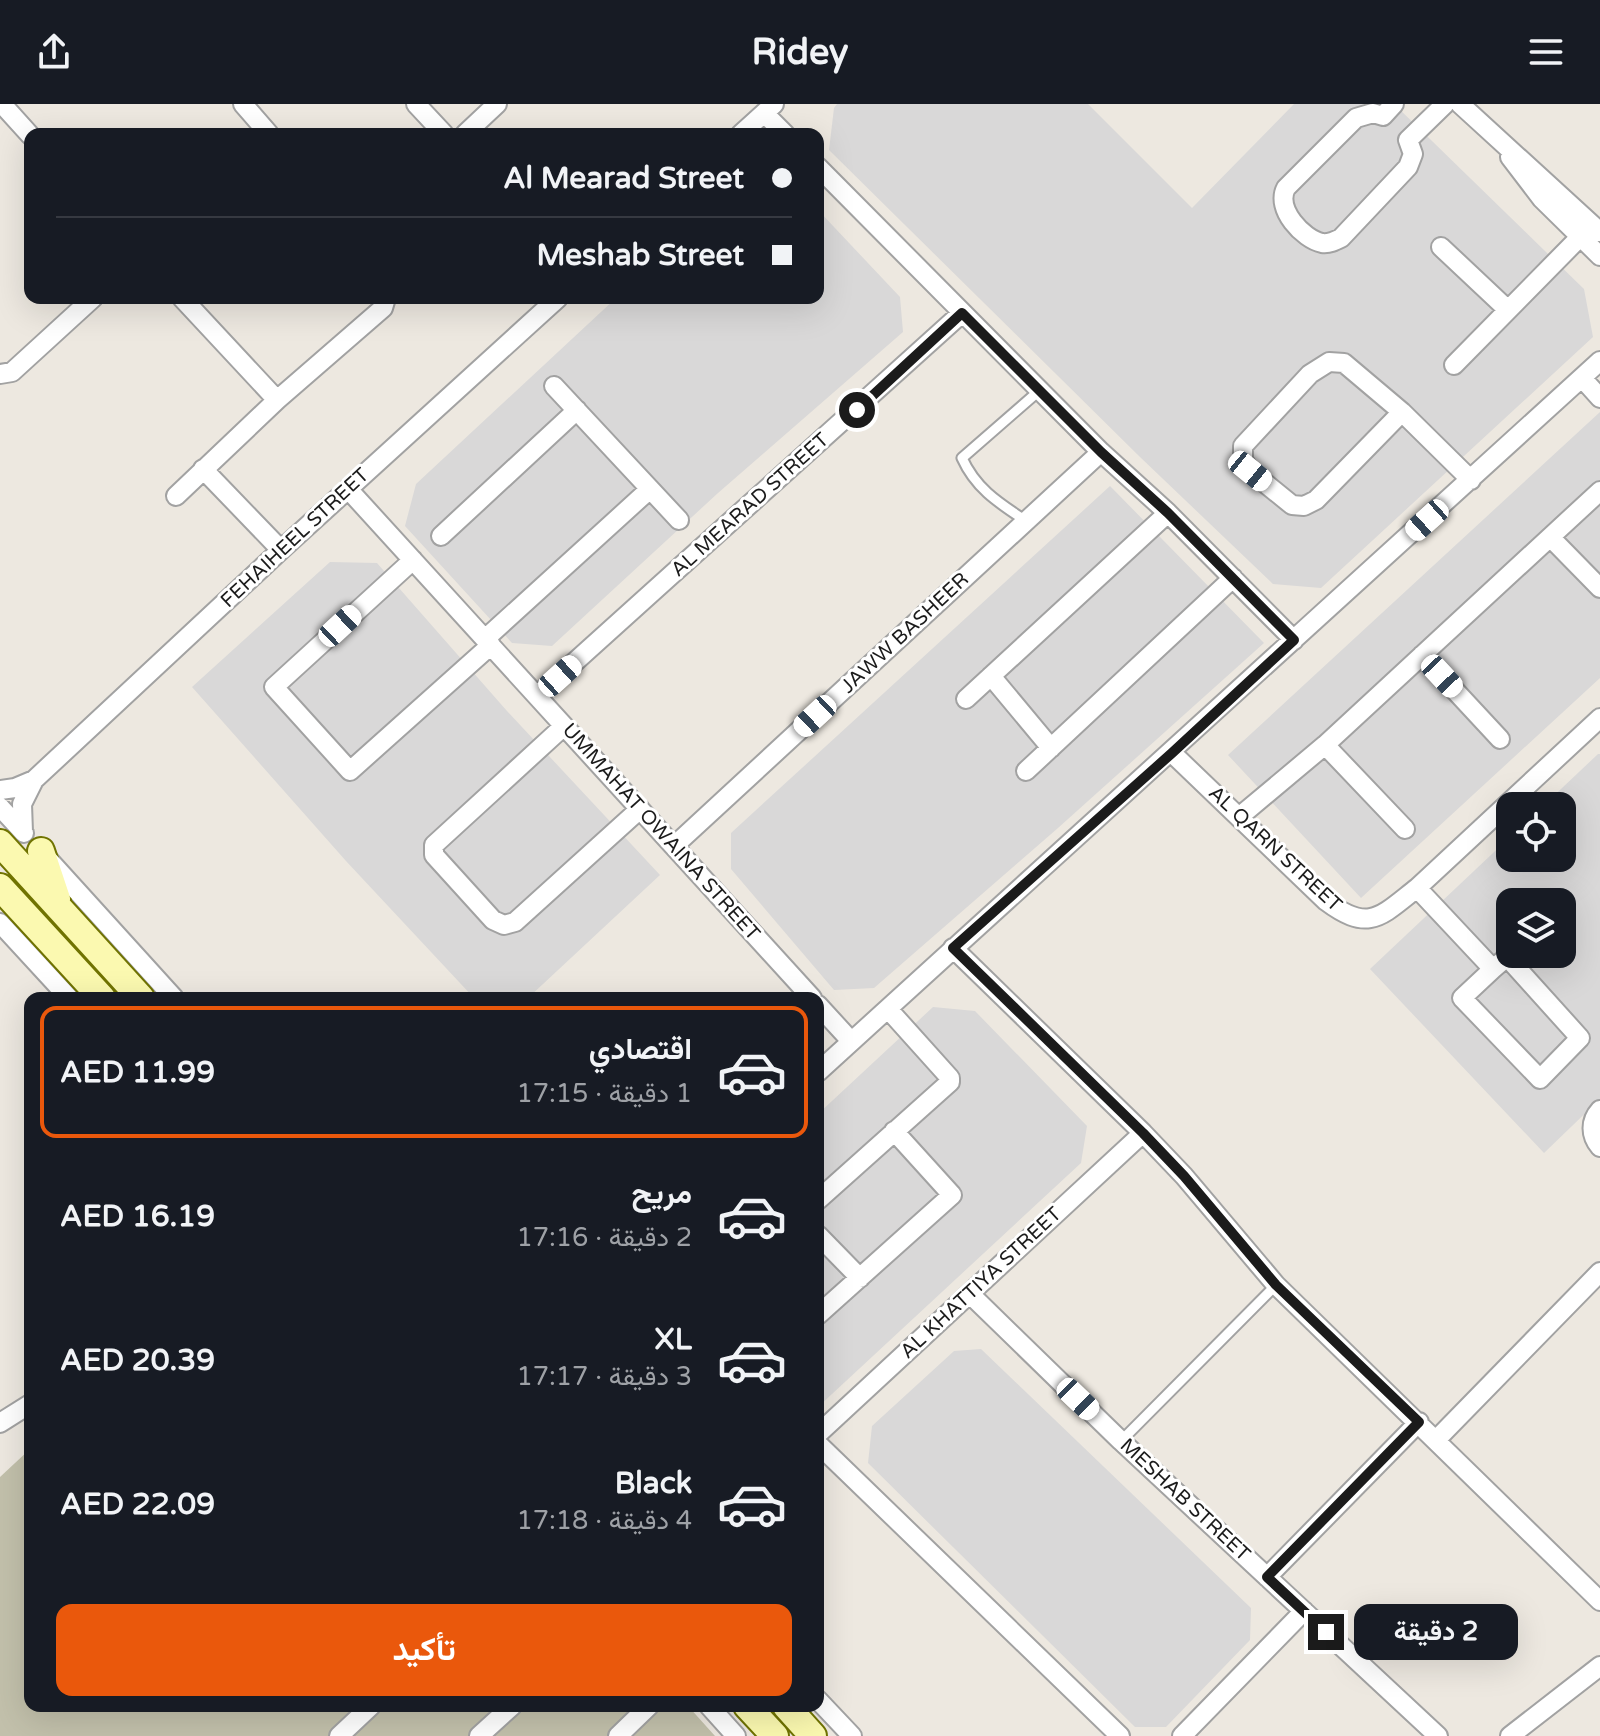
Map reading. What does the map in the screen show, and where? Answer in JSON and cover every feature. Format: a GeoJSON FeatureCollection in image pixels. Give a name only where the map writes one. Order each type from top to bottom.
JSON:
{"type":"FeatureCollection","features":[{"type":"Feature","properties":{"kind":"main road"},"geometry":{"type":"LineString","coordinates":[[21,842],[61,910]]}},
{"type":"Feature","properties":{"kind":"main road"},"geometry":{"type":"LineString","coordinates":[[21,842],[61,910],[136,992]]}},
{"type":"Feature","properties":{"kind":"main road"},"geometry":{"type":"LineString","coordinates":[[0,887],[96,992]]}},
{"type":"Feature","properties":{"kind":"main road"},"geometry":{"type":"LineString","coordinates":[[753,1712],[775,1736]]}},
{"type":"Feature","properties":{"kind":"main road"},"geometry":{"type":"LineString","coordinates":[[791,1712],[813,1736]]}},
{"type":"Feature","properties":{"kind":"street"},"geometry":{"type":"LineString","coordinates":[[243,104],[264,128]]}},
{"type":"Feature","properties":{"kind":"street"},"geometry":{"type":"LineString","coordinates":[[416,104],[438,128]]}},
{"type":"Feature","properties":{"kind":"street"},"geometry":{"type":"LineString","coordinates":[[471,128],[497,104]]}},
{"type":"Feature","properties":{"kind":"street"},"geometry":{"type":"LineString","coordinates":[[1408,140],[1445,104]]}},
{"type":"Feature","properties":{"kind":"street"},"geometry":{"type":"LineString","coordinates":[[1460,104],[1600,232]]}},
{"type":"Feature","properties":{"kind":"street"},"geometry":{"type":"LineString","coordinates":[[10,107],[25,128]]}},
{"type":"Feature","properties":{"kind":"street"},"geometry":{"type":"LineString","coordinates":[[747,128],[769,108],[781,128]]}},
{"type":"Feature","properties":{"kind":"street"},"geometry":{"type":"LineString","coordinates":[[1388,110],[1408,140],[1413,154],[1408,167],[1341,238],[1321,243],[1288,216],[1282,203],[1286,188],[1356,118],[1388,110]]}},
{"type":"Feature","properties":{"kind":"street"},"geometry":{"type":"LineString","coordinates":[[1502,144],[1527,182],[1600,256]]}},
{"type":"Feature","properties":{"kind":"street"},"geometry":{"type":"LineString","coordinates":[[824,173],[1101,452],[1168,513],[1294,640]]}},
{"type":"Feature","properties":{"kind":"street"},"geometry":{"type":"LineString","coordinates":[[1454,365],[1580,237]]}},
{"type":"Feature","properties":{"kind":"street"},"geometry":{"type":"LineString","coordinates":[[1441,247],[1508,310]]}},
{"type":"Feature","properties":{"kind":"street"},"geometry":{"type":"LineString","coordinates":[[0,374],[12,372],[86,304]]}},
{"type":"Feature","properties":{"kind":"street"},"geometry":{"type":"LineString","coordinates":[[188,304],[277,400]]}},
{"type":"Feature","properties":{"kind":"street"},"geometry":{"type":"LineString","coordinates":[[176,496],[384,304]]}},
{"type":"Feature","properties":{"kind":"street","name":"FEHAIHEEL STREET"},"geometry":{"type":"LineString","coordinates":[[0,790],[34,780],[551,304]]}},
{"type":"Feature","properties":{"kind":"street","name":"AL MEARAD STREET"},"geometry":{"type":"LineString","coordinates":[[537,696],[962,313]]}},
{"type":"Feature","properties":{"kind":"street"},"geometry":{"type":"LineString","coordinates":[[824,1066],[1600,361]]}},
{"type":"Feature","properties":{"kind":"street"},"geometry":{"type":"LineString","coordinates":[[1402,412],[1316,500],[1304,506],[1292,505],[1250,471],[1243,460],[1243,446],[1310,374],[1329,362],[1344,363],[1402,412],[1471,480]]}},
{"type":"Feature","properties":{"kind":"street"},"geometry":{"type":"LineString","coordinates":[[1582,378],[1600,398]]}},
{"type":"Feature","properties":{"kind":"street"},"geometry":{"type":"LineString","coordinates":[[554,386],[679,520]]}},
{"type":"Feature","properties":{"kind":"street"},"geometry":{"type":"LineString","coordinates":[[441,536],[577,410]]}},
{"type":"Feature","properties":{"kind":"street","name":"JAWW BASHEER"},"geometry":{"type":"LineString","coordinates":[[674,846],[1101,452]]}},
{"type":"Feature","properties":{"kind":"street"},"geometry":{"type":"LineString","coordinates":[[203,469],[281,550]]}},
{"type":"Feature","properties":{"kind":"street","name":"UMMAHAT OWAINA STREET"},"geometry":{"type":"LineString","coordinates":[[348,489],[807,992]]}},
{"type":"Feature","properties":{"kind":"street"},"geometry":{"type":"LineString","coordinates":[[413,560],[274,687],[350,771],[650,489]]}},
{"type":"Feature","properties":{"kind":"street"},"geometry":{"type":"LineString","coordinates":[[1239,817],[1325,745],[1600,491]]}},
{"type":"Feature","properties":{"kind":"street"},"geometry":{"type":"LineString","coordinates":[[966,699],[1168,513]]}},
{"type":"Feature","properties":{"kind":"street"},"geometry":{"type":"LineString","coordinates":[[1551,538],[1600,588]]}},
{"type":"Feature","properties":{"kind":"street"},"geometry":{"type":"LineString","coordinates":[[1026,771],[1233,578]]}},
{"type":"Feature","properties":{"kind":"street"},"geometry":{"type":"LineString","coordinates":[[1422,655],[1500,739]]}},
{"type":"Feature","properties":{"kind":"street"},"geometry":{"type":"LineString","coordinates":[[991,676],[1051,748]]}},
{"type":"Feature","properties":{"kind":"street","name":"AL QARN STREET"},"geometry":{"type":"LineString","coordinates":[[1172,753],[1326,901],[1352,918],[1366,919],[1377,917],[1417,888],[1600,718]]}},
{"type":"Feature","properties":{"kind":"street"},"geometry":{"type":"LineString","coordinates":[[564,726],[434,845],[434,855],[493,920],[504,925],[515,922],[640,809]]}},
{"type":"Feature","properties":{"kind":"street"},"geometry":{"type":"LineString","coordinates":[[1325,745],[1405,829]]}},
{"type":"Feature","properties":{"kind":"street","name":"FEHAIHEEL STREET"},"geometry":{"type":"LineString","coordinates":[[21,842],[22,804],[34,780]]}},
{"type":"Feature","properties":{"kind":"street"},"geometry":{"type":"LineString","coordinates":[[0,807],[21,842],[168,992]]}},
{"type":"Feature","properties":{"kind":"street"},"geometry":{"type":"LineString","coordinates":[[1417,888],[1493,969]]}},
{"type":"Feature","properties":{"kind":"street"},"geometry":{"type":"LineString","coordinates":[[0,923],[63,992]]}},
{"type":"Feature","properties":{"kind":"street"},"geometry":{"type":"LineString","coordinates":[[953,948],[1143,1133],[1184,1176],[1276,1285],[1600,1601]]}},
{"type":"Feature","properties":{"kind":"street"},"geometry":{"type":"LineString","coordinates":[[1507,957],[1580,1038],[1540,1079],[1462,998],[1493,969],[1507,957]]}},
{"type":"Feature","properties":{"kind":"street"},"geometry":{"type":"LineString","coordinates":[[824,1195],[951,1080],[888,1009]]}},
{"type":"Feature","properties":{"kind":"street"},"geometry":{"type":"LineString","coordinates":[[824,1012],[851,1041]]}},
{"type":"Feature","properties":{"kind":"street"},"geometry":{"type":"LineString","coordinates":[[1600,1110],[1594,1116],[1592,1125],[1592,1133],[1600,1147]]}},
{"type":"Feature","properties":{"kind":"street"},"geometry":{"type":"LineString","coordinates":[[824,1310],[952,1195],[894,1131]]}},
{"type":"Feature","properties":{"kind":"street","name":"AL KHATTIYA STREET"},"geometry":{"type":"LineString","coordinates":[[824,1428],[1143,1133]]}},
{"type":"Feature","properties":{"kind":"street"},"geometry":{"type":"LineString","coordinates":[[824,1241],[860,1278]]}},
{"type":"Feature","properties":{"kind":"street"},"geometry":{"type":"LineString","coordinates":[[1436,1440],[1600,1272]]}},
{"type":"Feature","properties":{"kind":"street","name":"MESHAB STREET"},"geometry":{"type":"LineString","coordinates":[[970,1294],[1121,1441],[1438,1736]]}},
{"type":"Feature","properties":{"kind":"street"},"geometry":{"type":"LineString","coordinates":[[0,1423],[24,1408]]}},
{"type":"Feature","properties":{"kind":"street"},"geometry":{"type":"LineString","coordinates":[[1267,1577],[1419,1422]]}},
{"type":"Feature","properties":{"kind":"street"},"geometry":{"type":"LineString","coordinates":[[824,1450],[1120,1736]]}},
{"type":"Feature","properties":{"kind":"street"},"geometry":{"type":"LineString","coordinates":[[1182,1736],[1304,1611]]}},
{"type":"Feature","properties":{"kind":"street"},"geometry":{"type":"LineString","coordinates":[[1510,1736],[1600,1666]]}},
{"type":"Feature","properties":{"kind":"street"},"geometry":{"type":"LineString","coordinates":[[824,1706],[852,1736]]}},
{"type":"Feature","properties":{"kind":"street"},"geometry":{"type":"LineString","coordinates":[[339,1736],[365,1712]]}},
{"type":"Feature","properties":{"kind":"street"},"geometry":{"type":"LineString","coordinates":[[479,1736],[505,1712]]}},
{"type":"Feature","properties":{"kind":"street"},"geometry":{"type":"LineString","coordinates":[[618,1736],[643,1712]]}},
{"type":"Feature","properties":{"kind":"street"},"geometry":{"type":"LineString","coordinates":[[714,1712],[736,1736]]}},
{"type":"Feature","properties":{"kind":"lane"},"geometry":{"type":"LineString","coordinates":[[1026,521],[989,496],[970,475],[962,458],[1040,390]]}},
{"type":"Feature","properties":{"kind":"lane"},"geometry":{"type":"LineString","coordinates":[[1121,1441],[1276,1285]]}},
{"type":"Feature","properties":{"kind":"shaded area"},"geometry":{"type":"Polygon","coordinates":[[[837,104],[1088,104],[1192,208],[1294,104],[1394,104],[1584,289],[1593,337],[1321,588],[1273,584],[829,150],[837,104]]]}},
{"type":"Feature","properties":{"kind":"shaded area"},"geometry":{"type":"Polygon","coordinates":[[[824,216],[900,297],[903,332],[718,493],[552,646],[512,643],[405,526],[416,484],[610,304],[824,304],[824,216]]]}},
{"type":"Feature","properties":{"kind":"shaded area"},"geometry":{"type":"Polygon","coordinates":[[[1600,412],[1600,678],[1361,898],[1228,755],[1600,412]]]}},
{"type":"Feature","properties":{"kind":"shaded area"},"geometry":{"type":"Polygon","coordinates":[[[1110,486],[1264,643],[874,988],[834,990],[731,869],[731,833],[1110,486]]]}},
{"type":"Feature","properties":{"kind":"shaded area"},"geometry":{"type":"Polygon","coordinates":[[[330,562],[377,563],[507,711],[660,875],[534,992],[468,992],[346,861],[192,687],[330,562]]]}},
{"type":"Feature","properties":{"kind":"shaded area"},"geometry":{"type":"Polygon","coordinates":[[[1600,754],[1600,1099],[1544,1153],[1370,969],[1496,850],[1496,872],[1576,872],[1576,792],[1558,792],[1600,754]]]}},
{"type":"Feature","properties":{"kind":"shaded area"},"geometry":{"type":"Polygon","coordinates":[[[933,1007],[975,1011],[1087,1126],[1081,1163],[824,1401],[824,1108],[933,1007]]]}},
{"type":"Feature","properties":{"kind":"shaded area"},"geometry":{"type":"Polygon","coordinates":[[[981,1349],[1251,1608],[1250,1640],[1166,1727],[1135,1727],[868,1463],[872,1426],[954,1351],[981,1349]]]}},
{"type":"Feature","properties":{"kind":"shaded area"},"geometry":{"type":"Polygon","coordinates":[[[24,1455],[24,1712],[693,1712],[715,1736],[0,1736],[0,1477],[24,1455]]]}},
{"type":"Feature","properties":{"kind":"route"},"geometry":{"type":"LineString","coordinates":[[857,410],[962,313],[1294,640],[953,948],[1143,1133],[1184,1176],[1276,1285],[1419,1422],[1267,1577],[1326,1632]]}}]}
